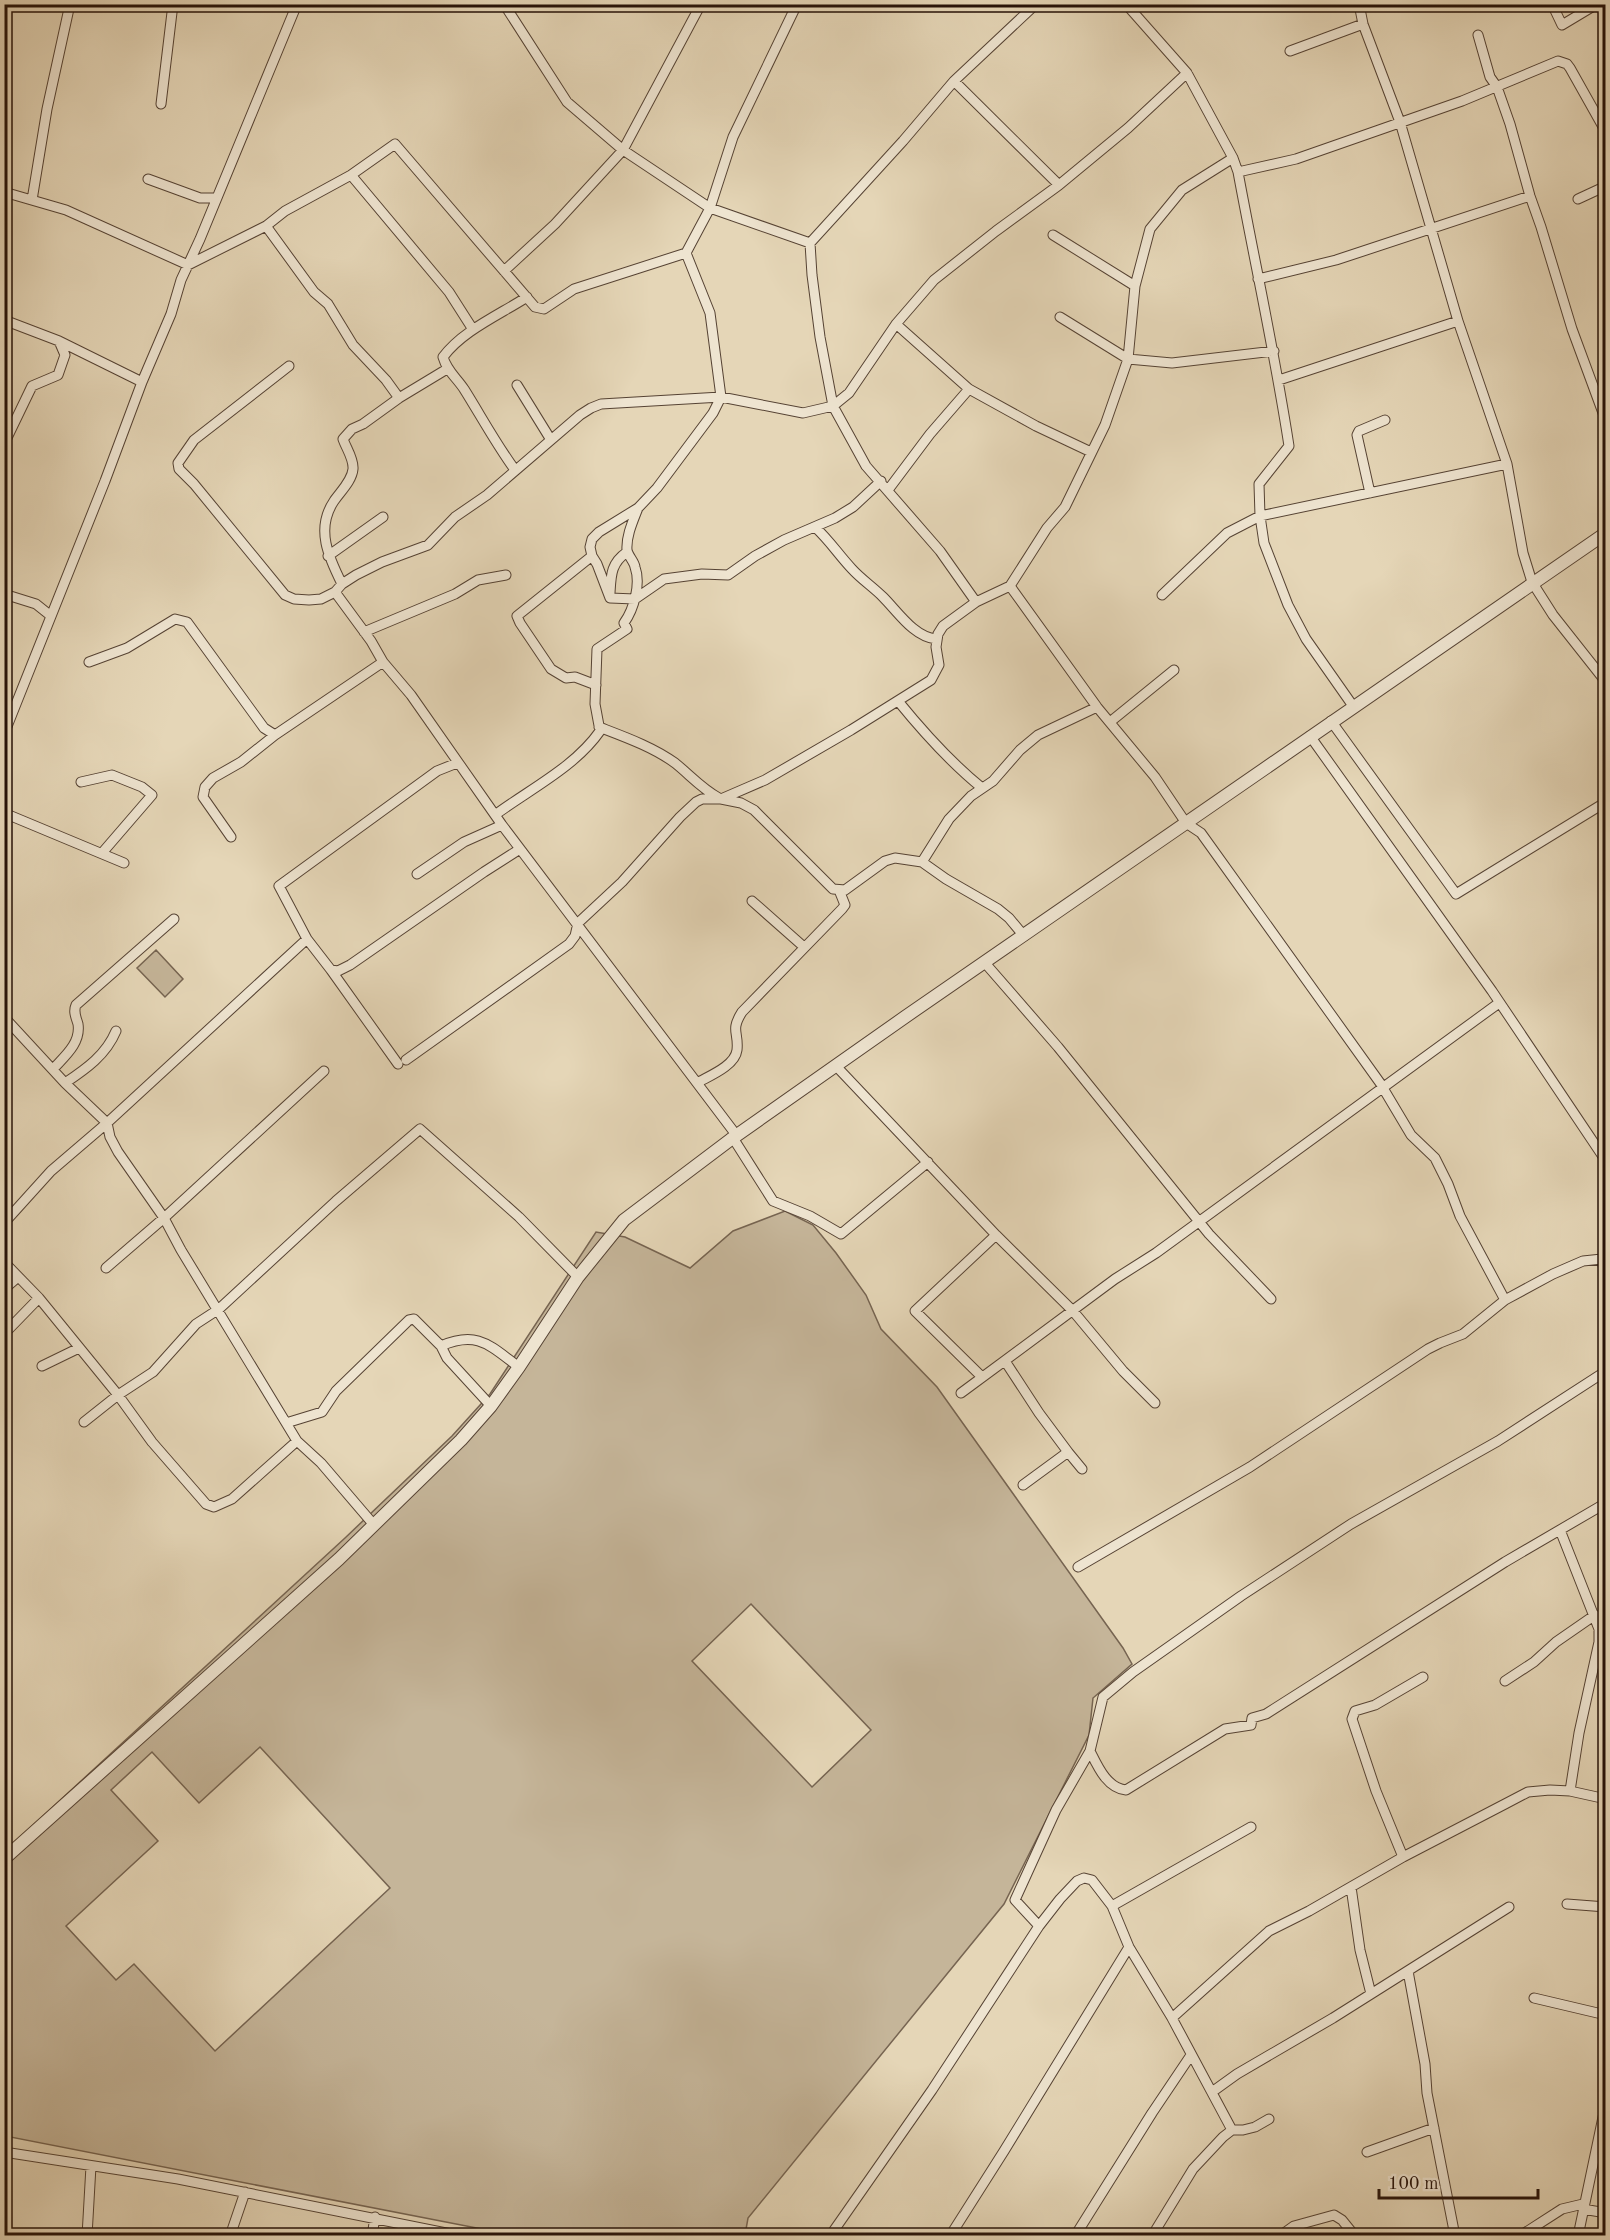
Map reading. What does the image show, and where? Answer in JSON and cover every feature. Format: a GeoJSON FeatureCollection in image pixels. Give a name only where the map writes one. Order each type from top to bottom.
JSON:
{"type":"FeatureCollection","features":[{"type":"Feature","properties":{"kind":"street"},"geometry":{"type":"LineString","coordinates":[[32,200],[47,109],[70,4]]}},
{"type":"Feature","properties":{"kind":"street"},"geometry":{"type":"LineString","coordinates":[[162,104],[173,4]]}},
{"type":"Feature","properties":{"kind":"street"},"geometry":{"type":"LineString","coordinates":[[4,734],[142,382],[171,314],[181,280],[297,4]]}},
{"type":"Feature","properties":{"kind":"street"},"geometry":{"type":"LineString","coordinates":[[504,4],[567,102],[623,150],[710,208],[810,243]]}},
{"type":"Feature","properties":{"kind":"street"},"geometry":{"type":"LineString","coordinates":[[504,271],[555,224],[623,150],[701,4]]}},
{"type":"Feature","properties":{"kind":"street"},"geometry":{"type":"LineString","coordinates":[[188,266],[266,226],[285,211],[351,175],[395,144],[535,307],[544,309],[574,289],[686,253],[710,208],[733,137],[797,4]]}},
{"type":"Feature","properties":{"kind":"street"},"geometry":{"type":"LineString","coordinates":[[976,602],[940,551],[866,466],[833,406],[820,337],[810,243],[954,81],[1036,4]]}},
{"type":"Feature","properties":{"kind":"street"},"geometry":{"type":"LineString","coordinates":[[1359,4],[1363,24],[1401,122],[1458,321],[1507,464],[1523,553],[1532,582],[1553,615],[1605,682]]}},
{"type":"Feature","properties":{"kind":"street"},"geometry":{"type":"LineString","coordinates":[[1552,4],[1562,25],[1597,4]]}},
{"type":"Feature","properties":{"kind":"street"},"geometry":{"type":"LineString","coordinates":[[1129,6],[1187,73],[1233,158],[1238,172],[1274,351],[1290,446],[1260,484],[1260,516],[1264,543],[1288,605],[1306,639],[1353,706]]}},
{"type":"Feature","properties":{"kind":"street"},"geometry":{"type":"LineString","coordinates":[[1290,51],[1363,24]]}},
{"type":"Feature","properties":{"kind":"street"},"geometry":{"type":"LineString","coordinates":[[1478,35],[1490,77],[1497,87],[1572,329],[1605,421]]}},
{"type":"Feature","properties":{"kind":"street"},"geometry":{"type":"LineString","coordinates":[[1238,172],[1296,159],[1497,87],[1558,61],[1570,68],[1605,131]]}},
{"type":"Feature","properties":{"kind":"street"},"geometry":{"type":"LineString","coordinates":[[289,366],[194,440],[178,463],[179,470],[194,484],[285,595],[294,599],[321,599],[335,592],[342,584],[382,562],[428,545],[455,517],[487,495],[580,415],[601,404],[721,397],[803,413],[833,406],[849,393],[896,324],[934,280],[1059,185],[1128,128],[1187,73]]}},
{"type":"Feature","properties":{"kind":"street"},"geometry":{"type":"LineString","coordinates":[[954,81],[1059,185]]}},
{"type":"Feature","properties":{"kind":"street"},"geometry":{"type":"LineString","coordinates":[[721,799],[765,780],[898,701],[935,675],[939,666],[936,639],[943,626],[976,602],[1010,586],[1047,528],[1065,507],[1105,424],[1128,359],[1135,286],[1150,229],[1182,190],[1233,158]]}},
{"type":"Feature","properties":{"kind":"street"},"geometry":{"type":"LineString","coordinates":[[351,175],[449,292],[472,328]]}},
{"type":"Feature","properties":{"kind":"street"},"geometry":{"type":"LineString","coordinates":[[148,179],[200,198],[216,198]]}},
{"type":"Feature","properties":{"kind":"street"},"geometry":{"type":"LineString","coordinates":[[1578,199],[1605,186]]}},
{"type":"Feature","properties":{"kind":"street"},"geometry":{"type":"LineString","coordinates":[[4,192],[66,210],[188,266]]}},
{"type":"Feature","properties":{"kind":"street"},"geometry":{"type":"LineString","coordinates":[[1258,279],[1336,260],[1530,196]]}},
{"type":"Feature","properties":{"kind":"street"},"geometry":{"type":"LineString","coordinates":[[266,226],[314,292],[328,304],[353,345],[386,380],[399,398]]}},
{"type":"Feature","properties":{"kind":"street"},"geometry":{"type":"LineString","coordinates":[[1053,235],[1135,286]]}},
{"type":"Feature","properties":{"kind":"street"},"geometry":{"type":"LineString","coordinates":[[610,598],[592,556],[590,547],[592,538],[638,508],[674,468],[713,413],[721,397],[710,313],[686,253]]}},
{"type":"Feature","properties":{"kind":"street"},"geometry":{"type":"LineString","coordinates":[[515,470],[493,439],[459,381],[447,369],[443,357],[472,328],[488,322],[527,297]]}},
{"type":"Feature","properties":{"kind":"street"},"geometry":{"type":"LineString","coordinates":[[1060,317],[1128,359],[1172,363],[1274,351]]}},
{"type":"Feature","properties":{"kind":"street"},"geometry":{"type":"LineString","coordinates":[[4,320],[59,342],[142,382]]}},
{"type":"Feature","properties":{"kind":"street"},"geometry":{"type":"LineString","coordinates":[[1279,380],[1458,321]]}},
{"type":"Feature","properties":{"kind":"street"},"geometry":{"type":"LineString","coordinates":[[896,324],[969,389],[1036,426],[1091,452]]}},
{"type":"Feature","properties":{"kind":"street"},"geometry":{"type":"LineString","coordinates":[[4,444],[32,386],[58,375],[65,355],[59,342]]}},
{"type":"Feature","properties":{"kind":"street"},"geometry":{"type":"LineString","coordinates":[[342,584],[328,556],[324,527],[327,513],[353,471],[352,460],[343,439],[352,429],[447,369]]}},
{"type":"Feature","properties":{"kind":"street"},"geometry":{"type":"LineString","coordinates":[[517,385],[551,440]]}},
{"type":"Feature","properties":{"kind":"street"},"geometry":{"type":"LineString","coordinates":[[888,490],[930,434],[969,389]]}},
{"type":"Feature","properties":{"kind":"street"},"geometry":{"type":"LineString","coordinates":[[1370,493],[1357,435],[1364,428],[1385,420]]}},
{"type":"Feature","properties":{"kind":"street"},"geometry":{"type":"LineString","coordinates":[[1162,595],[1227,532],[1260,516],[1507,464]]}},
{"type":"Feature","properties":{"kind":"street"},"geometry":{"type":"LineString","coordinates":[[610,598],[635,599],[664,579],[702,574],[728,575],[755,556],[853,507],[880,481]]}},
{"type":"Feature","properties":{"kind":"street"},"geometry":{"type":"LineString","coordinates":[[495,815],[573,760],[592,743],[600,731],[595,704],[597,650],[627,629],[624,623],[632,613],[635,599],[635,567],[627,552],[629,534],[638,508]]}},
{"type":"Feature","properties":{"kind":"street"},"geometry":{"type":"LineString","coordinates":[[328,556],[383,518]]}},
{"type":"Feature","properties":{"kind":"street"},"geometry":{"type":"LineString","coordinates":[[815,527],[904,620],[921,635],[936,639]]}},
{"type":"Feature","properties":{"kind":"street"},"geometry":{"type":"LineString","coordinates":[[4,1859],[339,1559],[461,1440],[491,1406],[578,1277],[624,1221],[735,1137],[836,1066],[1605,532]]}},
{"type":"Feature","properties":{"kind":"street"},"geometry":{"type":"LineString","coordinates":[[610,598],[611,570],[627,552]]}},
{"type":"Feature","properties":{"kind":"street"},"geometry":{"type":"LineString","coordinates":[[592,556],[518,616],[520,623],[551,669],[566,678],[574,677],[596,685]]}},
{"type":"Feature","properties":{"kind":"street"},"geometry":{"type":"LineString","coordinates":[[364,632],[456,594],[478,580],[506,575]]}},
{"type":"Feature","properties":{"kind":"street"},"geometry":{"type":"LineString","coordinates":[[1010,586],[1097,707],[1155,777],[1186,823],[1201,833],[1383,1088],[1412,1135],[1435,1158],[1460,1216],[1505,1300]]}},
{"type":"Feature","properties":{"kind":"street"},"geometry":{"type":"LineString","coordinates":[[335,592],[383,662],[411,694],[502,825],[697,1083],[735,1137],[773,1201],[810,1216],[841,1234],[928,1162]]}},
{"type":"Feature","properties":{"kind":"street"},"geometry":{"type":"LineString","coordinates":[[4,594],[36,604],[51,616]]}},
{"type":"Feature","properties":{"kind":"street"},"geometry":{"type":"LineString","coordinates":[[89,662],[127,648],[170,621],[179,619],[187,622],[264,728],[275,735]]}},
{"type":"Feature","properties":{"kind":"street"},"geometry":{"type":"LineString","coordinates":[[231,837],[208,806],[202,792],[213,778],[241,762],[275,735],[383,662]]}},
{"type":"Feature","properties":{"kind":"street"},"geometry":{"type":"LineString","coordinates":[[1110,722],[1174,670]]}},
{"type":"Feature","properties":{"kind":"street"},"geometry":{"type":"LineString","coordinates":[[898,701],[929,740],[982,788]]}},
{"type":"Feature","properties":{"kind":"street"},"geometry":{"type":"LineString","coordinates":[[922,862],[949,819],[971,796],[993,781],[1020,750],[1038,735],[1097,707]]}},
{"type":"Feature","properties":{"kind":"street"},"geometry":{"type":"LineString","coordinates":[[1331,721],[1456,894],[1605,802]]}},
{"type":"Feature","properties":{"kind":"street"},"geometry":{"type":"LineString","coordinates":[[599,727],[638,743],[674,763],[706,791],[721,799]]}},
{"type":"Feature","properties":{"kind":"street"},"geometry":{"type":"LineString","coordinates":[[1310,736],[1499,1003],[1605,1161]]}},
{"type":"Feature","properties":{"kind":"street"},"geometry":{"type":"LineString","coordinates":[[457,763],[437,771],[279,886],[307,939],[402,1062],[569,944],[575,936],[578,924],[622,882],[688,808],[702,799],[721,799],[741,803],[754,810],[826,884],[839,891],[845,890],[885,861],[895,858],[922,862],[946,879],[998,909],[1024,936]]}},
{"type":"Feature","properties":{"kind":"street"},"geometry":{"type":"LineString","coordinates":[[81,782],[112,775],[142,787],[152,795],[102,853]]}},
{"type":"Feature","properties":{"kind":"street"},"geometry":{"type":"LineString","coordinates":[[4,813],[124,863]]}},
{"type":"Feature","properties":{"kind":"street"},"geometry":{"type":"LineString","coordinates":[[417,874],[464,842],[502,825]]}},
{"type":"Feature","properties":{"kind":"street"},"geometry":{"type":"LineString","coordinates":[[331,970],[338,971],[350,965],[520,849]]}},
{"type":"Feature","properties":{"kind":"street"},"geometry":{"type":"LineString","coordinates":[[697,1083],[721,1070],[735,1056],[737,1047],[735,1026],[742,1012],[842,909],[845,905],[839,891]]}},
{"type":"Feature","properties":{"kind":"street"},"geometry":{"type":"LineString","coordinates":[[752,900],[804,947]]}},
{"type":"Feature","properties":{"kind":"street"},"geometry":{"type":"LineString","coordinates":[[53,1069],[69,1053],[79,1032],[74,1010],[76,1005],[174,919]]}},
{"type":"Feature","properties":{"kind":"street"},"geometry":{"type":"LineString","coordinates":[[4,1223],[51,1171],[107,1123],[307,939]]}},
{"type":"Feature","properties":{"kind":"street"},"geometry":{"type":"LineString","coordinates":[[985,963],[1058,1047],[1209,1234],[1271,1299]]}},
{"type":"Feature","properties":{"kind":"street"},"geometry":{"type":"LineString","coordinates":[[961,1393],[1115,1279],[1199,1221],[1499,1003]]}},
{"type":"Feature","properties":{"kind":"street"},"geometry":{"type":"LineString","coordinates":[[4,1017],[65,1083],[107,1123],[110,1137],[118,1152],[164,1218],[297,1441],[315,1457],[374,1525]]}},
{"type":"Feature","properties":{"kind":"street"},"geometry":{"type":"LineString","coordinates":[[65,1083],[106,1051],[116,1031]]}},
{"type":"Feature","properties":{"kind":"street"},"geometry":{"type":"LineString","coordinates":[[836,1066],[996,1235],[1073,1311],[1123,1371],[1155,1403]]}},
{"type":"Feature","properties":{"kind":"street"},"geometry":{"type":"LineString","coordinates":[[106,1268],[324,1071]]}},
{"type":"Feature","properties":{"kind":"street"},"geometry":{"type":"LineString","coordinates":[[84,1422],[118,1395],[153,1372],[196,1323],[219,1309],[336,1201],[420,1129],[519,1217],[578,1277]]}},
{"type":"Feature","properties":{"kind":"street"},"geometry":{"type":"LineString","coordinates":[[982,1377],[915,1311],[996,1235]]}},
{"type":"Feature","properties":{"kind":"street"},"geometry":{"type":"LineString","coordinates":[[1078,1567],[1250,1467],[1428,1349],[1463,1334],[1505,1300],[1553,1274],[1604,1256],[1605,1282]]}},
{"type":"Feature","properties":{"kind":"street"},"geometry":{"type":"LineString","coordinates":[[4,1262],[39,1298],[118,1395],[152,1443],[206,1504],[214,1507],[232,1498],[297,1441]]}},
{"type":"Feature","properties":{"kind":"street"},"geometry":{"type":"LineString","coordinates":[[4,1289],[18,1277]]}},
{"type":"Feature","properties":{"kind":"street"},"geometry":{"type":"LineString","coordinates":[[4,1334],[39,1298]]}},
{"type":"Feature","properties":{"kind":"street"},"geometry":{"type":"LineString","coordinates":[[286,1423],[322,1412],[336,1391],[409,1320],[414,1319],[441,1346],[447,1358],[491,1406]]}},
{"type":"Feature","properties":{"kind":"street"},"geometry":{"type":"LineString","coordinates":[[441,1346],[457,1339],[472,1338],[485,1342],[519,1367]]}},
{"type":"Feature","properties":{"kind":"street"},"geometry":{"type":"LineString","coordinates":[[42,1366],[80,1348]]}},
{"type":"Feature","properties":{"kind":"street"},"geometry":{"type":"LineString","coordinates":[[1005,1361],[1039,1413],[1082,1469]]}},
{"type":"Feature","properties":{"kind":"street"},"geometry":{"type":"LineString","coordinates":[[1039,1926],[1015,1900],[1056,1810],[1090,1751],[1103,1697],[1133,1672],[1240,1596],[1351,1524],[1498,1441],[1605,1371]]}},
{"type":"Feature","properties":{"kind":"street"},"geometry":{"type":"LineString","coordinates":[[1023,1485],[1068,1452]]}},
{"type":"Feature","properties":{"kind":"street"},"geometry":{"type":"LineString","coordinates":[[1090,1751],[1108,1780],[1115,1787],[1126,1790],[1225,1729],[1251,1725],[1251,1718],[1266,1714],[1394,1631],[1605,1503]]}},
{"type":"Feature","properties":{"kind":"street"},"geometry":{"type":"LineString","coordinates":[[1560,1530],[1599,1629],[1599,1642],[1579,1733],[1570,1791]]}},
{"type":"Feature","properties":{"kind":"street"},"geometry":{"type":"LineString","coordinates":[[1505,1681],[1534,1662],[1556,1642],[1595,1615]]}},
{"type":"Feature","properties":{"kind":"street"},"geometry":{"type":"LineString","coordinates":[[1403,1857],[1376,1791],[1352,1719],[1355,1711],[1375,1705],[1423,1677]]}},
{"type":"Feature","properties":{"kind":"street"},"geometry":{"type":"LineString","coordinates":[[1172,2018],[1269,1931],[1403,1857],[1528,1792],[1570,1791],[1605,1799]]}},
{"type":"Feature","properties":{"kind":"street"},"geometry":{"type":"LineString","coordinates":[[1112,1906],[1251,1827]]}},
{"type":"Feature","properties":{"kind":"street"},"geometry":{"type":"LineString","coordinates":[[830,2235],[932,2090],[1039,1926],[1060,1899],[1077,1881],[1084,1878],[1092,1880],[1112,1906],[1129,1947],[1172,2018],[1232,2130]]}},
{"type":"Feature","properties":{"kind":"street"},"geometry":{"type":"LineString","coordinates":[[1351,1887],[1360,1950],[1371,1994]]}},
{"type":"Feature","properties":{"kind":"street"},"geometry":{"type":"LineString","coordinates":[[1567,1904],[1605,1908]]}},
{"type":"Feature","properties":{"kind":"street"},"geometry":{"type":"LineString","coordinates":[[1212,2092],[1237,2073],[1371,1994],[1509,1907]]}},
{"type":"Feature","properties":{"kind":"street"},"geometry":{"type":"LineString","coordinates":[[950,2235],[1010,2142],[1129,1947]]}},
{"type":"Feature","properties":{"kind":"street"},"geometry":{"type":"LineString","coordinates":[[1408,1971],[1434,2128],[1455,2235]]}},
{"type":"Feature","properties":{"kind":"street"},"geometry":{"type":"LineString","coordinates":[[1534,1998],[1605,2015]]}},
{"type":"Feature","properties":{"kind":"street"},"geometry":{"type":"LineString","coordinates":[[1075,2235],[1191,2055]]}},
{"type":"Feature","properties":{"kind":"street"},"geometry":{"type":"LineString","coordinates":[[1578,2235],[1605,2103]]}},
{"type":"Feature","properties":{"kind":"street"},"geometry":{"type":"LineString","coordinates":[[1152,2235],[1193,2169],[1232,2130],[1255,2127],[1269,2119]]}},
{"type":"Feature","properties":{"kind":"street"},"geometry":{"type":"LineString","coordinates":[[1367,2152],[1434,2128]]}},
{"type":"Feature","properties":{"kind":"street"},"geometry":{"type":"LineString","coordinates":[[4,2152],[244,2192],[460,2235]]}},
{"type":"Feature","properties":{"kind":"street"},"geometry":{"type":"LineString","coordinates":[[87,2235],[91,2166]]}},
{"type":"Feature","properties":{"kind":"street"},"geometry":{"type":"LineString","coordinates":[[230,2235],[244,2192]]}},
{"type":"Feature","properties":{"kind":"street"},"geometry":{"type":"LineString","coordinates":[[1520,2235],[1563,2209],[1583,2206],[1605,2213]]}},
{"type":"Feature","properties":{"kind":"street"},"geometry":{"type":"LineString","coordinates":[[1280,2235],[1294,2226],[1334,2216],[1342,2220],[1354,2235]]}},
{"type":"Feature","properties":{"kind":"street"},"geometry":{"type":"LineString","coordinates":[[372,2235],[375,2217]]}},
{"type":"Feature","properties":{"kind":"shaded area"},"geometry":{"type":"Polygon","coordinates":[[[156,950],[183,979],[165,997],[137,968],[156,950]]]}},
{"type":"Feature","properties":{"kind":"shaded area"},"geometry":{"type":"Polygon","coordinates":[[[785,1211],[813,1225],[866,1295],[881,1329],[937,1387],[1123,1648],[1132,1664],[1093,1698],[1089,1735],[1004,1904],[748,2218],[745,2235],[512,2235],[5,2136],[5,1851],[345,1538],[452,1436],[490,1394],[596,1232],[625,1237],[690,1268],[733,1231],[785,1211]],[[751,1604],[692,1661],[812,1787],[871,1730],[751,1604]],[[260,1747],[199,1803],[152,1752],[111,1790],[158,1841],[66,1926],[116,1980],[134,1964],[215,2051],[390,1888],[260,1747]]]}}]}
